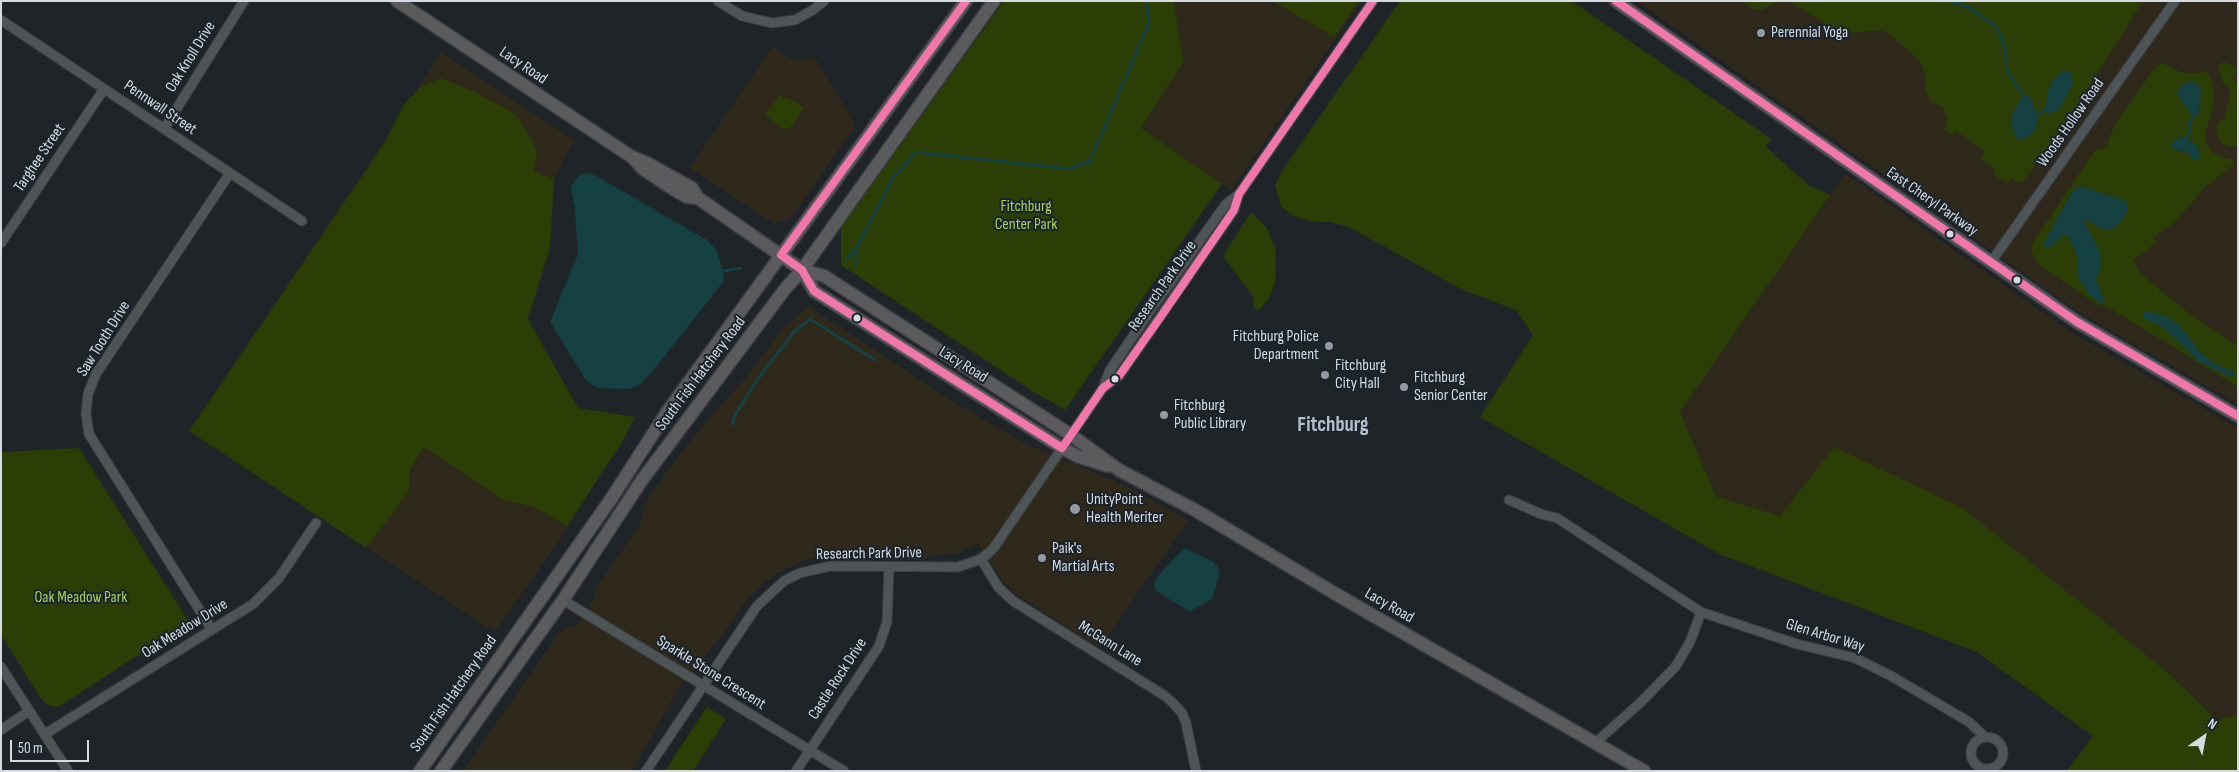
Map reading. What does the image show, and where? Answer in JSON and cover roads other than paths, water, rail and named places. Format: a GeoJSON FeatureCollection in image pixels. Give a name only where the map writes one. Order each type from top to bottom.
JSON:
{"type":"FeatureCollection","features":[{"type":"Feature","properties":{"kind":"main road","name":"South Fish Hatchery Road"},"geometry":{"type":"LineString","coordinates":[[420,771],[606,507],[667,412],[966,1]]}},
{"type":"Feature","properties":{"kind":"main road","name":"South Fish Hatchery Road"},"geometry":{"type":"LineString","coordinates":[[442,771],[563,600],[642,480],[785,289],[802,270],[994,1]]}},
{"type":"Feature","properties":{"kind":"main road","name":"East Cheryl Parkway"},"geometry":{"type":"LineString","coordinates":[[1616,1],[2077,322],[2238,416]]}},
{"type":"Feature","properties":{"kind":"main road","name":"Lacy Road"},"geometry":{"type":"LineString","coordinates":[[404,3],[632,157],[643,169],[670,187],[687,197],[698,198],[802,270],[824,276],[1071,435],[1118,470]]}},
{"type":"Feature","properties":{"kind":"main road","name":"Lacy Road"},"geometry":{"type":"LineString","coordinates":[[802,270],[814,291],[1062,448],[1078,456],[1118,470],[1195,510],[1346,600],[1644,771]]}},
{"type":"Feature","properties":{"kind":"street","name":"Oak Knoll Drive"},"geometry":{"type":"LineString","coordinates":[[164,129],[244,1]]}},
{"type":"Feature","properties":{"kind":"street"},"geometry":{"type":"LineString","coordinates":[[718,1],[753,20],[781,22],[805,15],[824,1]]}},
{"type":"Feature","properties":{"kind":"street","name":"Research Park Drive"},"geometry":{"type":"LineString","coordinates":[[646,771],[757,606],[784,581],[815,568],[832,566],[947,568],[969,564],[980,559],[1001,540],[1103,388],[1119,376],[1162,315],[1234,210],[1239,194],[1373,1]]}},
{"type":"Feature","properties":{"kind":"street","name":"Woods Hollow Road"},"geometry":{"type":"LineString","coordinates":[[1991,262],[2175,1]]}},
{"type":"Feature","properties":{"kind":"street","name":"Pennwall Street"},"geometry":{"type":"LineString","coordinates":[[1,20],[302,221]]}},
{"type":"Feature","properties":{"kind":"street","name":"Targhee Street"},"geometry":{"type":"LineString","coordinates":[[1,243],[104,89]]}},
{"type":"Feature","properties":{"kind":"street","name":"Saw Tooth Drive"},"geometry":{"type":"LineString","coordinates":[[212,630],[89,434],[86,414],[88,394],[96,374],[230,173]]}},
{"type":"Feature","properties":{"kind":"street","name":"Glen Arbor Way"},"geometry":{"type":"LineString","coordinates":[[1509,500],[1541,514],[1556,518],[1701,612],[1797,644],[1855,658],[1893,677],[1969,722],[1984,736]]}},
{"type":"Feature","properties":{"kind":"street","name":"Oak Meadow Drive"},"geometry":{"type":"LineString","coordinates":[[45,734],[253,604],[279,578],[316,523]]}},
{"type":"Feature","properties":{"kind":"street","name":"McGann Lane"},"geometry":{"type":"LineString","coordinates":[[980,559],[998,587],[1013,601],[1165,696],[1174,704],[1182,713],[1196,771]]}},
{"type":"Feature","properties":{"kind":"street","name":"Castle Rock Drive"},"geometry":{"type":"LineString","coordinates":[[796,771],[878,646],[887,622],[889,568]]}},
{"type":"Feature","properties":{"kind":"street","name":"Sparkle Stone Crescent"},"geometry":{"type":"LineString","coordinates":[[563,600],[844,771]]}},
{"type":"Feature","properties":{"kind":"street"},"geometry":{"type":"LineString","coordinates":[[1595,743],[1640,703],[1676,666],[1690,642],[1701,612]]}},
{"type":"Feature","properties":{"kind":"street"},"geometry":{"type":"LineString","coordinates":[[1,667],[68,771]]}},
{"type":"Feature","properties":{"kind":"street"},"geometry":{"type":"LineString","coordinates":[[1,730],[29,711]]}},
{"type":"Feature","properties":{"kind":"water"},"geometry":{"type":"Polygon","coordinates":[[[2063,70],[2071,73],[2073,84],[2059,110],[2049,114],[2045,110],[2049,88],[2054,79],[2063,70]]]}},
{"type":"Feature","properties":{"kind":"water"},"geometry":{"type":"Polygon","coordinates":[[[2192,81],[2197,84],[2201,91],[2199,113],[2197,116],[2191,114],[2178,95],[2178,90],[2183,84],[2192,81]]]}},
{"type":"Feature","properties":{"kind":"water"},"geometry":{"type":"Polygon","coordinates":[[[2030,96],[2038,118],[2035,130],[2028,137],[2020,140],[2015,136],[2011,125],[2012,115],[2019,101],[2024,97],[2030,96]]]}},
{"type":"Feature","properties":{"kind":"water"},"geometry":{"type":"Polygon","coordinates":[[[2181,137],[2196,144],[2201,157],[2193,160],[2186,151],[2174,150],[2171,146],[2174,140],[2181,137]]]}},
{"type":"Feature","properties":{"kind":"water"},"geometry":{"type":"Polygon","coordinates":[[[591,173],[707,240],[717,251],[723,271],[724,281],[656,367],[641,384],[629,389],[597,388],[586,380],[550,322],[578,254],[571,186],[579,175],[591,173]]]}},
{"type":"Feature","properties":{"kind":"water"},"geometry":{"type":"Polygon","coordinates":[[[2080,186],[2124,200],[2128,205],[2127,212],[2121,222],[2111,230],[2103,230],[2088,220],[2085,224],[2099,250],[2101,263],[2096,281],[2105,302],[2100,303],[2089,295],[2079,279],[2077,257],[2069,237],[2064,235],[2053,246],[2045,248],[2044,243],[2072,192],[2080,186]]]}},
{"type":"Feature","properties":{"kind":"water"},"geometry":{"type":"Polygon","coordinates":[[[2149,311],[2167,317],[2179,325],[2200,352],[2213,363],[2236,373],[2237,376],[2228,376],[2198,361],[2163,327],[2143,318],[2144,312],[2149,311]]]}},
{"type":"Feature","properties":{"kind":"water"},"geometry":{"type":"Polygon","coordinates":[[[1184,548],[1214,562],[1220,571],[1212,599],[1190,612],[1156,591],[1154,584],[1157,577],[1184,548]]]}},
{"type":"Feature","properties":{"kind":"waterway"},"geometry":{"type":"LineString","coordinates":[[846,260],[857,247],[893,178],[916,152],[1069,169],[1090,161],[1149,23],[1146,1]]}},
{"type":"Feature","properties":{"kind":"waterway"},"geometry":{"type":"LineString","coordinates":[[1951,1],[1970,8],[1994,25],[2001,36],[2007,71],[2024,97]]}},
{"type":"Feature","properties":{"kind":"waterway"},"geometry":{"type":"LineString","coordinates":[[2037,114],[2045,110]]}},
{"type":"Feature","properties":{"kind":"waterway"},"geometry":{"type":"LineString","coordinates":[[2187,138],[2190,131],[2189,123],[2194,116]]}},
{"type":"Feature","properties":{"kind":"waterway"},"geometry":{"type":"LineString","coordinates":[[856,264],[857,247]]}},
{"type":"Feature","properties":{"kind":"waterway"},"geometry":{"type":"LineString","coordinates":[[723,271],[741,268]]}},
{"type":"Feature","properties":{"kind":"waterway"},"geometry":{"type":"LineString","coordinates":[[733,424],[734,417],[757,380],[793,333],[810,319],[875,360]]}},
{"type":"Feature","properties":{"kind":"place","name":"Perennial Yoga"},"geometry":{"type":"Point","coordinates":[1761,33]}},
{"type":"Feature","properties":{"kind":"place","name":"Fitchburg Police Department"},"geometry":{"type":"Point","coordinates":[1329,346]}},
{"type":"Feature","properties":{"kind":"place","name":"Fitchburg City Hall"},"geometry":{"type":"Point","coordinates":[1325,375]}},
{"type":"Feature","properties":{"kind":"place","name":"Fitchburg Senior Center"},"geometry":{"type":"Point","coordinates":[1404,387]}},
{"type":"Feature","properties":{"kind":"place","name":"Fitchburg Public Library"},"geometry":{"type":"Point","coordinates":[1164,415]}},
{"type":"Feature","properties":{"kind":"place","name":"UnityPoint Health Meriter"},"geometry":{"type":"Point","coordinates":[1075,509]}},
{"type":"Feature","properties":{"kind":"place","name":"Paik's Martial Arts"},"geometry":{"type":"Point","coordinates":[1042,558]}},
{"type":"Feature","properties":{"kind":"district","name":"Fitchburg"},"geometry":{"type":"Point","coordinates":[1333,426]}},
{"type":"Feature","properties":{"kind":"park label","name":"Fitchburg Center Park"},"geometry":{"type":"Point","coordinates":[1026,216]}},
{"type":"Feature","properties":{"kind":"park label","name":"Oak Meadow Park"},"geometry":{"type":"Point","coordinates":[81,598]}}]}
